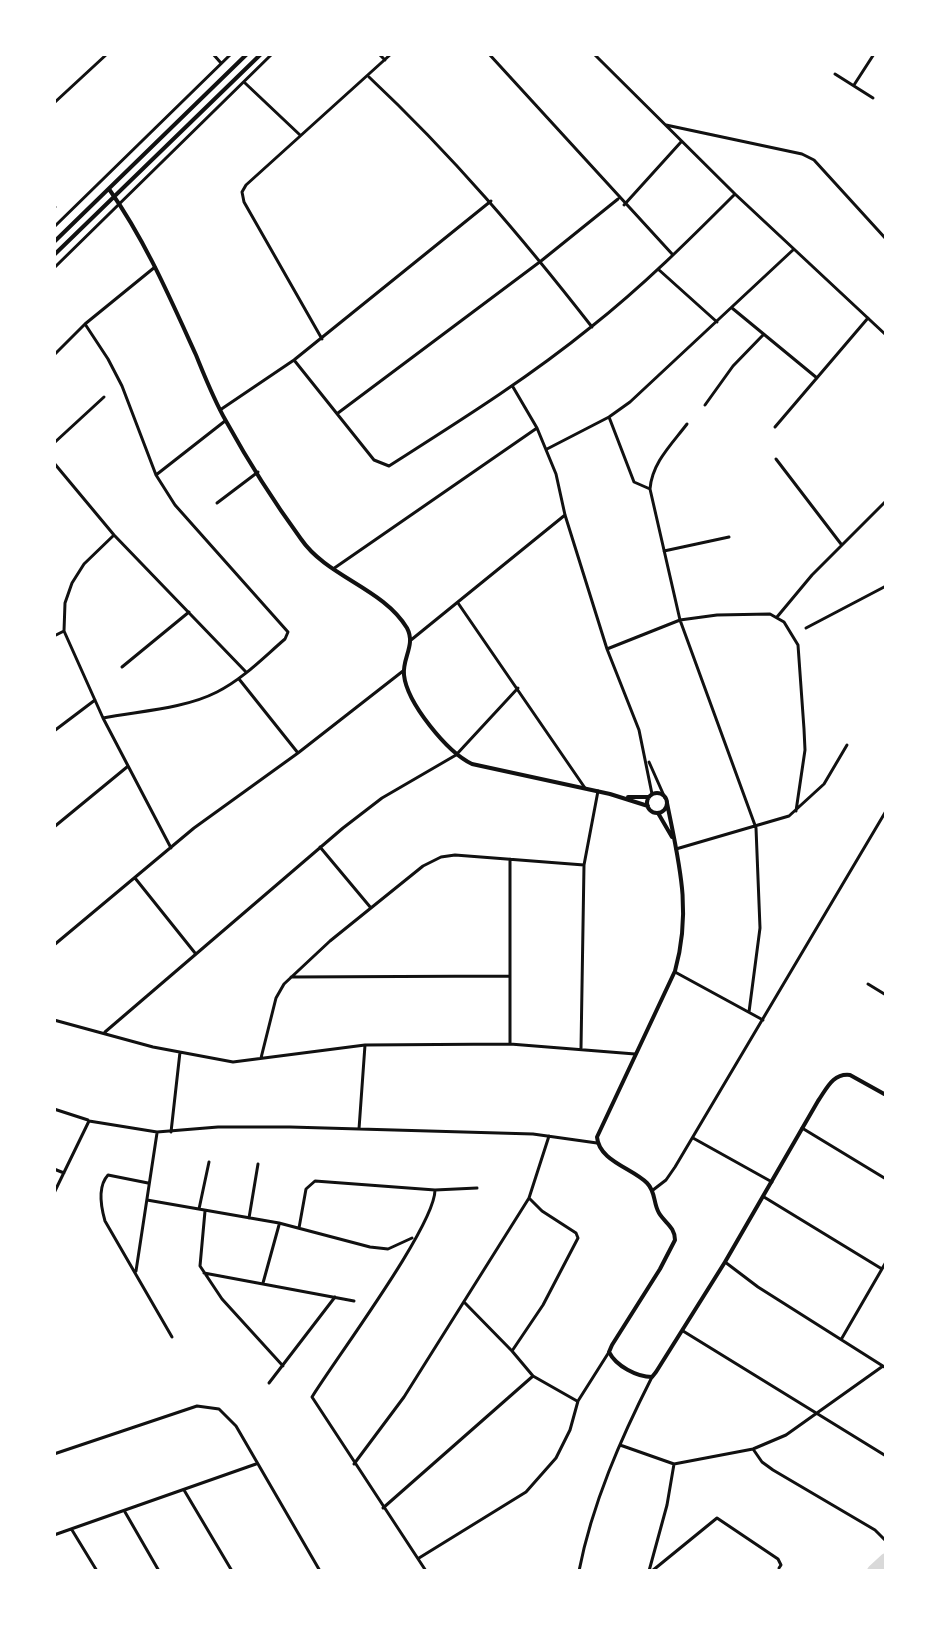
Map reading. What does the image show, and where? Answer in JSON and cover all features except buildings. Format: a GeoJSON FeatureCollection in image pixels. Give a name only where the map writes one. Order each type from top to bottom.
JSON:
{"type":"FeatureCollection","features":[{"type":"Feature","properties":{"kind":"street"},"geometry":{"type":"LineString","coordinates":[[54,103],[107,54]]}},
{"type":"Feature","properties":{"kind":"street"},"geometry":{"type":"LineString","coordinates":[[213,54],[222,63]]}},
{"type":"Feature","properties":{"kind":"street"},"geometry":{"type":"LineString","coordinates":[[54,227],[231,54]]}},
{"type":"Feature","properties":{"kind":"street"},"geometry":{"type":"LineString","coordinates":[[54,242],[247,54]]}},
{"type":"Feature","properties":{"kind":"street"},"geometry":{"type":"LineString","coordinates":[[54,255],[261,54]]}},
{"type":"Feature","properties":{"kind":"street"},"geometry":{"type":"LineString","coordinates":[[54,268],[272,54]]}},
{"type":"Feature","properties":{"kind":"street"},"geometry":{"type":"LineString","coordinates":[[379,54],[385,60]]}},
{"type":"Feature","properties":{"kind":"street"},"geometry":{"type":"LineString","coordinates":[[322,339],[244,202],[242,192],[246,185],[391,54]]}},
{"type":"Feature","properties":{"kind":"street"},"geometry":{"type":"LineString","coordinates":[[489,54],[618,199],[673,255]]}},
{"type":"Feature","properties":{"kind":"street"},"geometry":{"type":"LineString","coordinates":[[594,54],[735,194],[886,335]]}},
{"type":"Feature","properties":{"kind":"street"},"geometry":{"type":"LineString","coordinates":[[854,85],[874,54]]}},
{"type":"Feature","properties":{"kind":"street"},"geometry":{"type":"LineString","coordinates":[[835,74],[873,98]]}},
{"type":"Feature","properties":{"kind":"street"},"geometry":{"type":"LineString","coordinates":[[368,76],[438,143],[491,201],[592,327]]}},
{"type":"Feature","properties":{"kind":"street"},"geometry":{"type":"LineString","coordinates":[[244,82],[300,135]]}},
{"type":"Feature","properties":{"kind":"street"},"geometry":{"type":"LineString","coordinates":[[666,125],[802,154],[814,160],[886,239]]}},
{"type":"Feature","properties":{"kind":"street"},"geometry":{"type":"LineString","coordinates":[[624,205],[682,141]]}},
{"type":"Feature","properties":{"kind":"street"},"geometry":{"type":"LineString","coordinates":[[109,189],[155,267],[225,421],[309,550],[396,614],[411,640]]}},
{"type":"Feature","properties":{"kind":"street"},"geometry":{"type":"LineString","coordinates":[[294,360],[374,460],[380,465],[389,466],[513,387],[592,327],[658,269],[735,194]]}},
{"type":"Feature","properties":{"kind":"street"},"geometry":{"type":"LineString","coordinates":[[338,413],[541,261],[618,199]]}},
{"type":"Feature","properties":{"kind":"street"},"geometry":{"type":"LineString","coordinates":[[220,410],[322,339],[491,201]]}},
{"type":"Feature","properties":{"kind":"street"},"geometry":{"type":"LineString","coordinates":[[546,449],[609,417],[630,402],[794,249]]}},
{"type":"Feature","properties":{"kind":"street"},"geometry":{"type":"LineString","coordinates":[[54,355],[85,324],[155,267]]}},
{"type":"Feature","properties":{"kind":"street"},"geometry":{"type":"LineString","coordinates":[[658,269],[717,322]]}},
{"type":"Feature","properties":{"kind":"street"},"geometry":{"type":"LineString","coordinates":[[732,308],[817,378]]}},
{"type":"Feature","properties":{"kind":"street"},"geometry":{"type":"LineString","coordinates":[[775,427],[868,318]]}},
{"type":"Feature","properties":{"kind":"street"},"geometry":{"type":"LineString","coordinates":[[85,324],[122,386],[156,475],[175,505],[288,632],[285,639],[239,679],[215,693],[191,701],[103,718]]}},
{"type":"Feature","properties":{"kind":"street"},"geometry":{"type":"LineString","coordinates":[[705,405],[733,366],[764,334]]}},
{"type":"Feature","properties":{"kind":"street"},"geometry":{"type":"LineString","coordinates":[[513,387],[537,428],[556,474],[565,515],[607,649],[639,730],[651,796],[648,806]]}},
{"type":"Feature","properties":{"kind":"street"},"geometry":{"type":"LineString","coordinates":[[54,443],[104,397]]}},
{"type":"Feature","properties":{"kind":"street"},"geometry":{"type":"LineString","coordinates":[[609,417],[634,482],[650,489]]}},
{"type":"Feature","properties":{"kind":"street"},"geometry":{"type":"LineString","coordinates":[[156,475],[225,421]]}},
{"type":"Feature","properties":{"kind":"street"},"geometry":{"type":"LineString","coordinates":[[687,424],[651,475],[650,489],[680,620],[756,828],[760,928],[749,1012]]}},
{"type":"Feature","properties":{"kind":"street"},"geometry":{"type":"LineString","coordinates":[[333,569],[537,428]]}},
{"type":"Feature","properties":{"kind":"street"},"geometry":{"type":"LineString","coordinates":[[776,459],[841,544]]}},
{"type":"Feature","properties":{"kind":"street"},"geometry":{"type":"LineString","coordinates":[[54,463],[114,535],[246,672]]}},
{"type":"Feature","properties":{"kind":"street"},"geometry":{"type":"LineString","coordinates":[[217,503],[258,472]]}},
{"type":"Feature","properties":{"kind":"street"},"geometry":{"type":"LineString","coordinates":[[777,617],[841,544],[886,501]]}},
{"type":"Feature","properties":{"kind":"street"},"geometry":{"type":"LineString","coordinates":[[565,515],[411,640],[403,671],[413,699],[456,755],[472,764],[625,797],[648,806],[652,811],[665,808],[666,800]]}},
{"type":"Feature","properties":{"kind":"street"},"geometry":{"type":"LineString","coordinates":[[114,535],[84,564],[72,583],[65,603],[64,631],[127,767],[171,848]]}},
{"type":"Feature","properties":{"kind":"street"},"geometry":{"type":"LineString","coordinates":[[664,551],[729,537]]}},
{"type":"Feature","properties":{"kind":"street"},"geometry":{"type":"LineString","coordinates":[[806,628],[886,586]]}},
{"type":"Feature","properties":{"kind":"street"},"geometry":{"type":"LineString","coordinates":[[458,603],[585,788]]}},
{"type":"Feature","properties":{"kind":"street"},"geometry":{"type":"LineString","coordinates":[[122,667],[189,612]]}},
{"type":"Feature","properties":{"kind":"street"},"geometry":{"type":"LineString","coordinates":[[607,649],[680,620],[717,615],[770,614],[777,617],[798,645],[805,750],[796,811]]}},
{"type":"Feature","properties":{"kind":"street"},"geometry":{"type":"LineString","coordinates":[[54,636],[64,631]]}},
{"type":"Feature","properties":{"kind":"street"},"geometry":{"type":"LineString","coordinates":[[54,945],[194,828],[298,753],[403,671]]}},
{"type":"Feature","properties":{"kind":"street"},"geometry":{"type":"LineString","coordinates":[[239,679],[298,753]]}},
{"type":"Feature","properties":{"kind":"street"},"geometry":{"type":"LineString","coordinates":[[105,1032],[320,847],[382,798],[456,755],[518,688]]}},
{"type":"Feature","properties":{"kind":"street"},"geometry":{"type":"LineString","coordinates":[[54,731],[95,700]]}},
{"type":"Feature","properties":{"kind":"street"},"geometry":{"type":"LineString","coordinates":[[676,849],[756,828],[796,811],[824,784],[847,745]]}},
{"type":"Feature","properties":{"kind":"street"},"geometry":{"type":"LineString","coordinates":[[419,1558],[526,1492],[556,1458],[570,1430],[578,1401],[673,1248],[675,1234],[659,1213],[653,1190],[641,1178],[604,1154],[597,1143],[598,1130],[675,971],[682,947],[683,880],[666,800],[645,755]]}},
{"type":"Feature","properties":{"kind":"street"},"geometry":{"type":"LineString","coordinates":[[54,827],[127,767]]}},
{"type":"Feature","properties":{"kind":"street"},"geometry":{"type":"LineString","coordinates":[[581,1048],[584,865],[598,791]]}},
{"type":"Feature","properties":{"kind":"street"},"geometry":{"type":"LineString","coordinates":[[625,797],[657,793],[666,800]]}},
{"type":"Feature","properties":{"kind":"street"},"geometry":{"type":"LineString","coordinates":[[653,1190],[666,1180],[693,1138],[886,811]]}},
{"type":"Feature","properties":{"kind":"street"},"geometry":{"type":"LineString","coordinates":[[658,812],[675,843]]}},
{"type":"Feature","properties":{"kind":"street"},"geometry":{"type":"LineString","coordinates":[[320,847],[371,908]]}},
{"type":"Feature","properties":{"kind":"street"},"geometry":{"type":"LineString","coordinates":[[260,1059],[276,998],[291,977],[423,866],[441,857],[455,855],[584,865]]}},
{"type":"Feature","properties":{"kind":"street"},"geometry":{"type":"LineString","coordinates":[[510,858],[510,1044]]}},
{"type":"Feature","properties":{"kind":"street"},"geometry":{"type":"LineString","coordinates":[[135,878],[196,954]]}},
{"type":"Feature","properties":{"kind":"street"},"geometry":{"type":"LineString","coordinates":[[675,971],[763,1020]]}},
{"type":"Feature","properties":{"kind":"street"},"geometry":{"type":"LineString","coordinates":[[291,977],[510,976]]}},
{"type":"Feature","properties":{"kind":"street"},"geometry":{"type":"LineString","coordinates":[[868,984],[886,995]]}},
{"type":"Feature","properties":{"kind":"street"},"geometry":{"type":"LineString","coordinates":[[54,1020],[153,1047],[233,1062],[365,1045],[510,1044],[636,1054]]}},
{"type":"Feature","properties":{"kind":"street"},"geometry":{"type":"LineString","coordinates":[[359,1129],[365,1045]]}},
{"type":"Feature","properties":{"kind":"street"},"geometry":{"type":"LineString","coordinates":[[171,1132],[180,1052]]}},
{"type":"Feature","properties":{"kind":"street"},"geometry":{"type":"LineString","coordinates":[[579,1571],[586,1535],[620,1445],[652,1377],[725,1262],[830,1084],[838,1076],[850,1075],[886,1095]]}},
{"type":"Feature","properties":{"kind":"street"},"geometry":{"type":"LineString","coordinates":[[54,1109],[89,1121],[157,1132],[218,1127],[359,1129],[549,1135],[597,1143]]}},
{"type":"Feature","properties":{"kind":"street"},"geometry":{"type":"LineString","coordinates":[[54,1193],[89,1121]]}},
{"type":"Feature","properties":{"kind":"street"},"geometry":{"type":"LineString","coordinates":[[802,1128],[886,1179]]}},
{"type":"Feature","properties":{"kind":"street"},"geometry":{"type":"LineString","coordinates":[[136,1271],[157,1132]]}},
{"type":"Feature","properties":{"kind":"street"},"geometry":{"type":"LineString","coordinates":[[354,1464],[404,1397],[529,1198],[549,1135]]}},
{"type":"Feature","properties":{"kind":"street"},"geometry":{"type":"LineString","coordinates":[[693,1138],[772,1182]]}},
{"type":"Feature","properties":{"kind":"street"},"geometry":{"type":"LineString","coordinates":[[199,1209],[209,1162]]}},
{"type":"Feature","properties":{"kind":"street"},"geometry":{"type":"LineString","coordinates":[[249,1218],[258,1164]]}},
{"type":"Feature","properties":{"kind":"street"},"geometry":{"type":"LineString","coordinates":[[54,1169],[64,1173]]}},
{"type":"Feature","properties":{"kind":"street"},"geometry":{"type":"LineString","coordinates":[[148,1183],[108,1175],[102,1182],[100,1205],[105,1221],[172,1337]]}},
{"type":"Feature","properties":{"kind":"street"},"geometry":{"type":"LineString","coordinates":[[299,1228],[306,1189],[315,1181],[435,1190],[477,1188]]}},
{"type":"Feature","properties":{"kind":"street"},"geometry":{"type":"LineString","coordinates":[[426,1571],[312,1397],[416,1237],[432,1206],[435,1190]]}},
{"type":"Feature","properties":{"kind":"street"},"geometry":{"type":"LineString","coordinates":[[764,1197],[882,1269]]}},
{"type":"Feature","properties":{"kind":"street"},"geometry":{"type":"LineString","coordinates":[[512,1351],[543,1305],[578,1240],[576,1233],[542,1211],[529,1198]]}},
{"type":"Feature","properties":{"kind":"street"},"geometry":{"type":"LineString","coordinates":[[147,1200],[279,1223],[370,1247],[388,1249],[416,1237]]}},
{"type":"Feature","properties":{"kind":"street"},"geometry":{"type":"LineString","coordinates":[[205,1211],[198,1260],[204,1273],[222,1299],[283,1366]]}},
{"type":"Feature","properties":{"kind":"street"},"geometry":{"type":"LineString","coordinates":[[263,1283],[279,1223]]}},
{"type":"Feature","properties":{"kind":"street"},"geometry":{"type":"LineString","coordinates":[[620,1445],[674,1464],[753,1449],[786,1435],[884,1367],[725,1262]]}},
{"type":"Feature","properties":{"kind":"street"},"geometry":{"type":"LineString","coordinates":[[841,1339],[886,1262]]}},
{"type":"Feature","properties":{"kind":"street"},"geometry":{"type":"LineString","coordinates":[[204,1273],[354,1301]]}},
{"type":"Feature","properties":{"kind":"street"},"geometry":{"type":"LineString","coordinates":[[269,1383],[336,1296]]}},
{"type":"Feature","properties":{"kind":"street"},"geometry":{"type":"LineString","coordinates":[[464,1302],[533,1376],[578,1401]]}},
{"type":"Feature","properties":{"kind":"street"},"geometry":{"type":"LineString","coordinates":[[683,1331],[886,1456]]}},
{"type":"Feature","properties":{"kind":"street"},"geometry":{"type":"LineString","coordinates":[[609,1352],[621,1366],[644,1377],[652,1377]]}},
{"type":"Feature","properties":{"kind":"street"},"geometry":{"type":"LineString","coordinates":[[383,1508],[533,1376]]}},
{"type":"Feature","properties":{"kind":"street"},"geometry":{"type":"LineString","coordinates":[[54,1454],[197,1406],[219,1409],[230,1418],[320,1571]]}},
{"type":"Feature","properties":{"kind":"street"},"geometry":{"type":"LineString","coordinates":[[753,1449],[762,1462],[773,1470],[875,1530],[886,1541]]}},
{"type":"Feature","properties":{"kind":"street"},"geometry":{"type":"LineString","coordinates":[[54,1535],[256,1464]]}},
{"type":"Feature","properties":{"kind":"street"},"geometry":{"type":"LineString","coordinates":[[651,1571],[674,1464]]}},
{"type":"Feature","properties":{"kind":"street"},"geometry":{"type":"LineString","coordinates":[[184,1490],[232,1571]]}},
{"type":"Feature","properties":{"kind":"street"},"geometry":{"type":"LineString","coordinates":[[125,1511],[159,1571]]}},
{"type":"Feature","properties":{"kind":"street"},"geometry":{"type":"LineString","coordinates":[[651,1571],[717,1518],[778,1559],[779,1568]]}},
{"type":"Feature","properties":{"kind":"street"},"geometry":{"type":"LineString","coordinates":[[72,1530],[97,1571]]}},
{"type":"Feature","properties":{"kind":"waterway"},"geometry":{"type":"LineString","coordinates":[[873,1571],[886,1559]]}}]}
